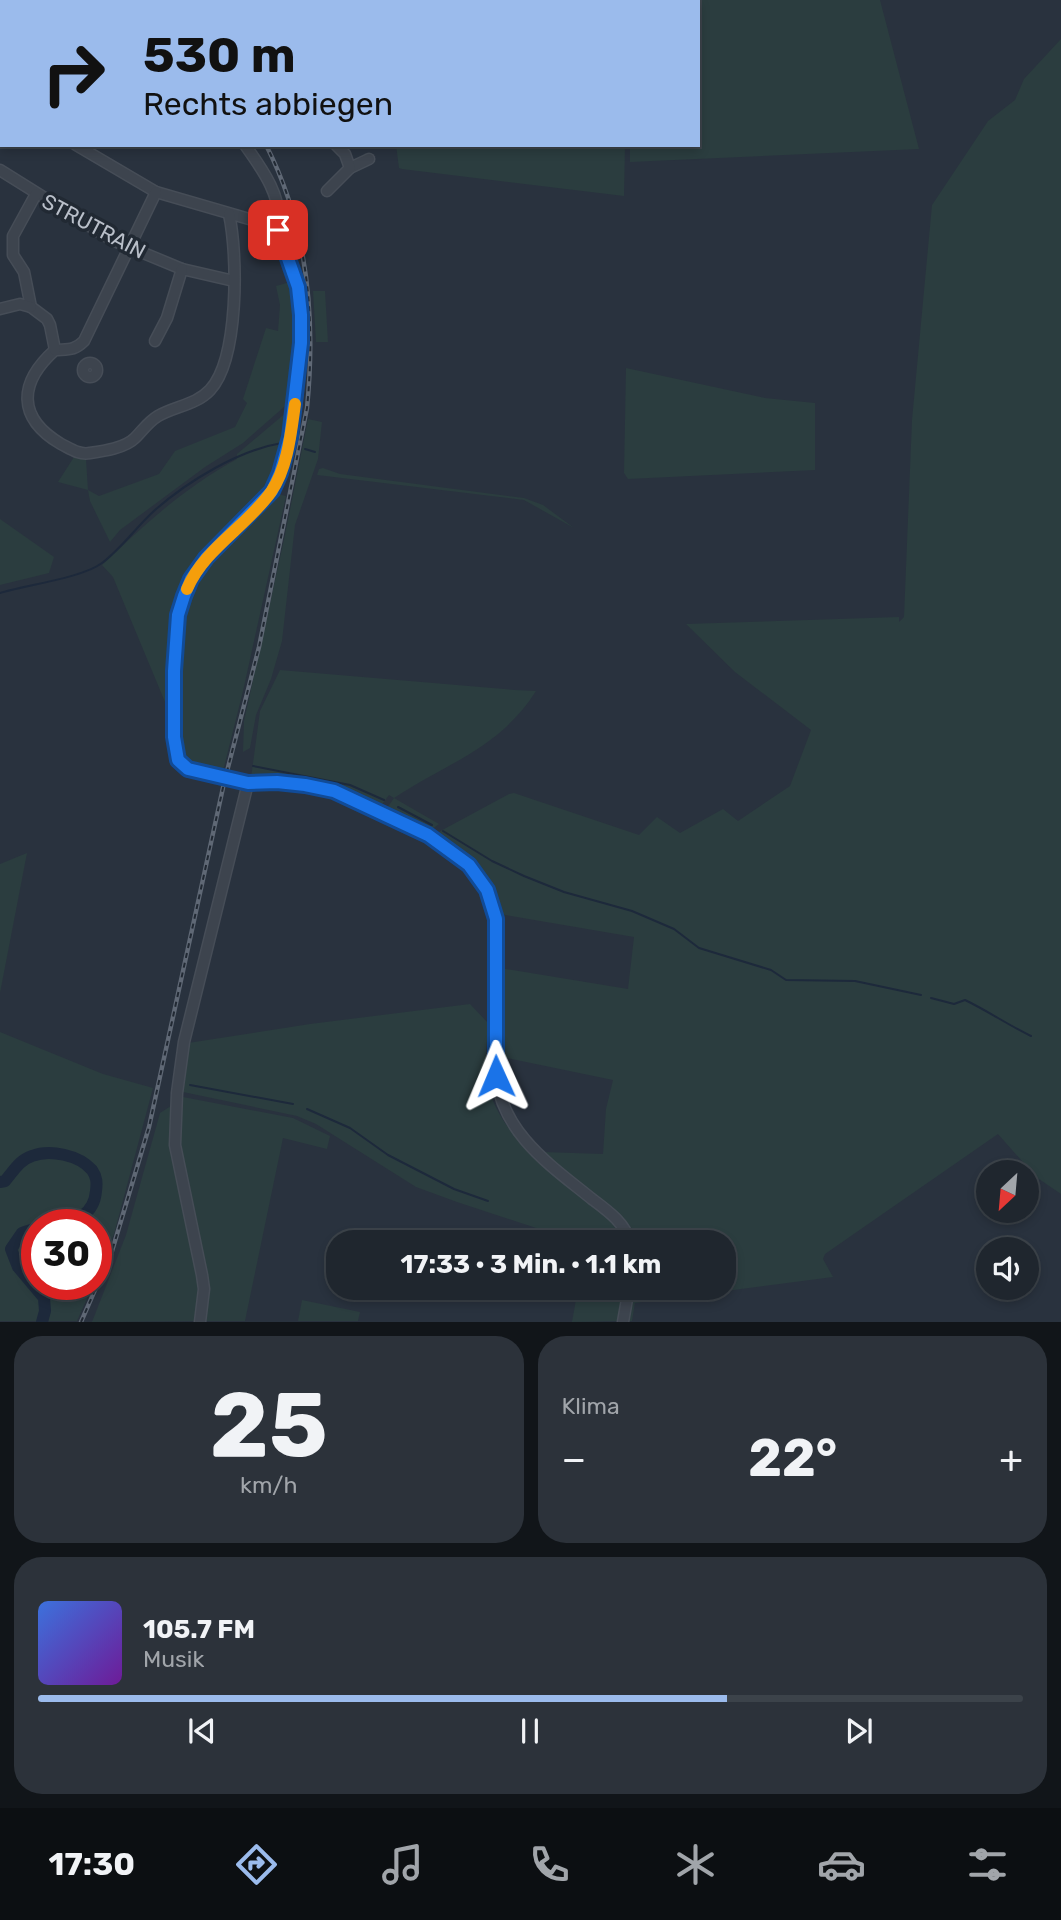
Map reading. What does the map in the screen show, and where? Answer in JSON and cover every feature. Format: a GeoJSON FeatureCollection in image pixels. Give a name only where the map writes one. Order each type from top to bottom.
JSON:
{"type":"FeatureCollection","features":[{"type":"Feature","properties":{"kind":"street"},"geometry":{"type":"LineString","coordinates":[[79,147],[156,192],[263,223],[278,230]]}},
{"type":"Feature","properties":{"kind":"street"},"geometry":{"type":"LineString","coordinates":[[246,147],[260,166],[278,204],[281,216],[278,230],[298,287],[301,343],[295,399],[286,454],[272,491],[206,558],[191,579],[178,615],[174,737],[178,760],[188,769],[248,783],[277,782],[334,791],[428,835],[469,865],[487,890],[496,919],[496,1065],[501,1101],[512,1125],[527,1144],[611,1213],[626,1230]]}},
{"type":"Feature","properties":{"kind":"street"},"geometry":{"type":"LineString","coordinates":[[338,147],[345,154],[350,168]]}},
{"type":"Feature","properties":{"kind":"street"},"geometry":{"type":"LineString","coordinates":[[327,191],[350,168],[369,159]]}},
{"type":"Feature","properties":{"kind":"street","name":"STRUTRAIN"},"geometry":{"type":"LineString","coordinates":[[0,170],[99,233],[130,248],[182,269],[234,281]]}},
{"type":"Feature","properties":{"kind":"street"},"geometry":{"type":"LineString","coordinates":[[156,192],[84,341],[78,348],[59,350],[46,358],[28,388],[32,419],[52,438],[79,453],[88,454],[124,445],[135,439],[160,415],[198,400],[216,382],[228,350],[234,281],[233,230],[229,214]]}},
{"type":"Feature","properties":{"kind":"street"},"geometry":{"type":"LineString","coordinates":[[32,307],[24,272],[13,255],[11,244],[36,194]]}},
{"type":"Feature","properties":{"kind":"street"},"geometry":{"type":"LineString","coordinates":[[155,341],[167,318],[182,269]]}},
{"type":"Feature","properties":{"kind":"street"},"geometry":{"type":"LineString","coordinates":[[0,309],[20,304],[32,307],[47,319],[59,350]]}},
{"type":"Feature","properties":{"kind":"street"},"geometry":{"type":"LineString","coordinates":[[78,348],[86,364]]}},
{"type":"Feature","properties":{"kind":"street"},"geometry":{"type":"LineString","coordinates":[[200,1321],[204,1289],[175,1145],[177,1093],[184,1042],[248,783]]}},
{"type":"Feature","properties":{"kind":"street"},"geometry":{"type":"LineString","coordinates":[[623,1321],[627,1300]]}},
{"type":"Feature","properties":{"kind":"shaded area"},"geometry":{"type":"Polygon","coordinates":[[[700,0],[880,0],[919,149],[630,162],[630,147],[700,147],[700,0]]]}},
{"type":"Feature","properties":{"kind":"shaded area"},"geometry":{"type":"Polygon","coordinates":[[[1061,39],[1061,1194],[1040,1180],[1040,1160],[1021,1160],[998,1134],[825,1254],[823,1259],[833,1277],[736,1290],[736,1230],[634,1230],[543,1152],[603,1154],[606,1109],[613,1080],[497,1056],[500,968],[628,989],[634,937],[499,914],[489,888],[433,835],[514,793],[639,835],[657,817],[680,833],[723,809],[738,821],[790,786],[811,730],[735,672],[686,624],[899,617],[899,622],[904,617],[912,420],[932,205],[988,121],[1015,100],[1024,79],[1061,39]]]}},
{"type":"Feature","properties":{"kind":"shaded area"},"geometry":{"type":"Polygon","coordinates":[[[396,147],[625,147],[624,196],[399,168],[396,147]]]}},
{"type":"Feature","properties":{"kind":"shaded area"},"geometry":{"type":"Polygon","coordinates":[[[294,281],[298,317],[296,380],[292,400],[243,443],[205,467],[120,530],[110,542],[90,501],[88,490],[99,496],[159,474],[175,451],[235,427],[247,403],[243,399],[266,328],[278,331],[280,305],[276,286],[294,281]]]}},
{"type":"Feature","properties":{"kind":"shaded area"},"geometry":{"type":"Polygon","coordinates":[[[313,291],[325,291],[328,342],[316,342],[313,291]]]}},
{"type":"Feature","properties":{"kind":"shaded area"},"geometry":{"type":"Polygon","coordinates":[[[626,368],[765,398],[815,403],[815,470],[628,479],[624,473],[626,368]]]}},
{"type":"Feature","properties":{"kind":"shaded area"},"geometry":{"type":"Polygon","coordinates":[[[288,411],[279,467],[269,491],[181,594],[170,714],[113,577],[102,565],[182,494],[237,459],[237,454],[288,411]]]}},
{"type":"Feature","properties":{"kind":"shaded area"},"geometry":{"type":"Polygon","coordinates":[[[308,419],[322,422],[318,459],[295,525],[282,641],[271,679],[256,715],[250,748],[243,752],[244,721],[308,419]]]}},
{"type":"Feature","properties":{"kind":"shaded area"},"geometry":{"type":"Polygon","coordinates":[[[74,457],[86,459],[88,490],[58,482],[74,457]]]}},
{"type":"Feature","properties":{"kind":"shaded area"},"geometry":{"type":"Polygon","coordinates":[[[319,469],[340,474],[524,498],[543,505],[574,528],[524,500],[317,475],[319,469]]]}},
{"type":"Feature","properties":{"kind":"shaded area"},"geometry":{"type":"Polygon","coordinates":[[[273,493],[286,496],[222,775],[196,769],[178,755],[176,728],[182,611],[209,562],[273,493]]]}},
{"type":"Feature","properties":{"kind":"shaded area"},"geometry":{"type":"Polygon","coordinates":[[[0,519],[54,557],[49,573],[0,585],[0,519]]]}},
{"type":"Feature","properties":{"kind":"shaded area"},"geometry":{"type":"Polygon","coordinates":[[[280,670],[536,691],[522,711],[489,741],[394,798],[389,795],[380,807],[317,786],[286,780],[251,778],[260,711],[280,670]]]}},
{"type":"Feature","properties":{"kind":"shaded area"},"geometry":{"type":"Polygon","coordinates":[[[394,798],[439,824],[427,833],[385,811],[394,798]]]}},
{"type":"Feature","properties":{"kind":"shaded area"},"geometry":{"type":"Polygon","coordinates":[[[27,853],[0,993],[0,864],[27,853]]]}},
{"type":"Feature","properties":{"kind":"shaded area"},"geometry":{"type":"Polygon","coordinates":[[[470,1004],[488,1023],[486,1076],[500,1116],[535,1157],[604,1214],[617,1230],[542,1230],[416,1187],[316,1124],[297,1116],[183,1092],[188,1043],[310,1024],[470,1004]]]}},
{"type":"Feature","properties":{"kind":"shaded area"},"geometry":{"type":"Polygon","coordinates":[[[0,1032],[103,1074],[153,1088],[112,1239],[112,1209],[21,1209],[21,1300],[86,1300],[77,1321],[0,1321],[0,1032]]]}},
{"type":"Feature","properties":{"kind":"shaded area"},"geometry":{"type":"Polygon","coordinates":[[[183,1097],[293,1118],[330,1136],[327,1149],[283,1138],[245,1321],[203,1321],[205,1308],[179,1154],[180,1100],[183,1097]]]}},
{"type":"Feature","properties":{"kind":"shaded area"},"geometry":{"type":"Polygon","coordinates":[[[174,1104],[172,1131],[200,1276],[197,1321],[92,1322],[101,1300],[112,1300],[112,1271],[126,1235],[160,1113],[174,1104]]]}},
{"type":"Feature","properties":{"kind":"shaded area"},"geometry":{"type":"Polygon","coordinates":[[[302,1300],[360,1312],[358,1321],[298,1321],[302,1300]]]}},
{"type":"Feature","properties":{"kind":"shaded area"},"geometry":{"type":"Polygon","coordinates":[[[576,1300],[624,1300],[620,1321],[572,1322],[576,1300]]]}},
{"type":"Feature","properties":{"kind":"shaded area"},"geometry":{"type":"Polygon","coordinates":[[[630,1300],[658,1300],[635,1303],[632,1321],[626,1321],[630,1300]]]}},
{"type":"Feature","properties":{"kind":"waterway"},"geometry":{"type":"LineString","coordinates":[[0,593],[68,577],[93,568],[116,551],[155,510],[198,478],[249,452],[282,443]]}},
{"type":"Feature","properties":{"kind":"waterway"},"geometry":{"type":"LineString","coordinates":[[305,449],[315,452]]}},
{"type":"Feature","properties":{"kind":"waterway"},"geometry":{"type":"LineString","coordinates":[[253,766],[350,785],[384,800]]}},
{"type":"Feature","properties":{"kind":"waterway"},"geometry":{"type":"LineString","coordinates":[[398,807],[432,825]]}},
{"type":"Feature","properties":{"kind":"waterway"},"geometry":{"type":"LineString","coordinates":[[443,831],[492,861],[524,876],[564,892],[632,911],[674,929],[699,948],[771,970],[786,980],[855,981],[921,995]]}},
{"type":"Feature","properties":{"kind":"waterway"},"geometry":{"type":"LineString","coordinates":[[931,998],[954,1004],[965,1000],[1031,1036]]}},
{"type":"Feature","properties":{"kind":"waterway"},"geometry":{"type":"LineString","coordinates":[[190,1085],[293,1104]]}},
{"type":"Feature","properties":{"kind":"waterway"},"geometry":{"type":"LineString","coordinates":[[307,1109],[350,1128],[388,1155],[454,1189],[488,1201]]}},
{"type":"Feature","properties":{"kind":"waterway"},"geometry":{"type":"LineString","coordinates":[[0,1182],[5,1181],[23,1160],[32,1156],[55,1153],[72,1157],[80,1160],[95,1175],[95,1199],[90,1209]]}},
{"type":"Feature","properties":{"kind":"waterway"},"geometry":{"type":"LineString","coordinates":[[21,1234],[11,1249],[21,1271]]}},
{"type":"Feature","properties":{"kind":"waterway"},"geometry":{"type":"LineString","coordinates":[[42,1322],[44,1300]]}},
{"type":"Feature","properties":{"kind":"railway"},"geometry":{"type":"LineString","coordinates":[[81,1322],[112,1251],[149,1127],[224,783],[259,647],[307,408],[310,340],[306,274],[291,208],[267,147]]}},
{"type":"Feature","properties":{"kind":"slow traffic"},"geometry":{"type":"LineString","coordinates":[[187,589],[206,558],[272,491],[286,454],[295,404]]}},
{"type":"Feature","properties":{"kind":"route"},"geometry":{"type":"LineString","coordinates":[[278,230],[298,287],[301,315],[301,343],[290,437],[272,491],[206,558],[191,579],[184,596],[178,615],[174,671],[174,737],[178,760],[188,769],[248,783],[277,782],[334,791],[428,835],[469,865],[487,890],[496,919],[496,1076]]}}]}
